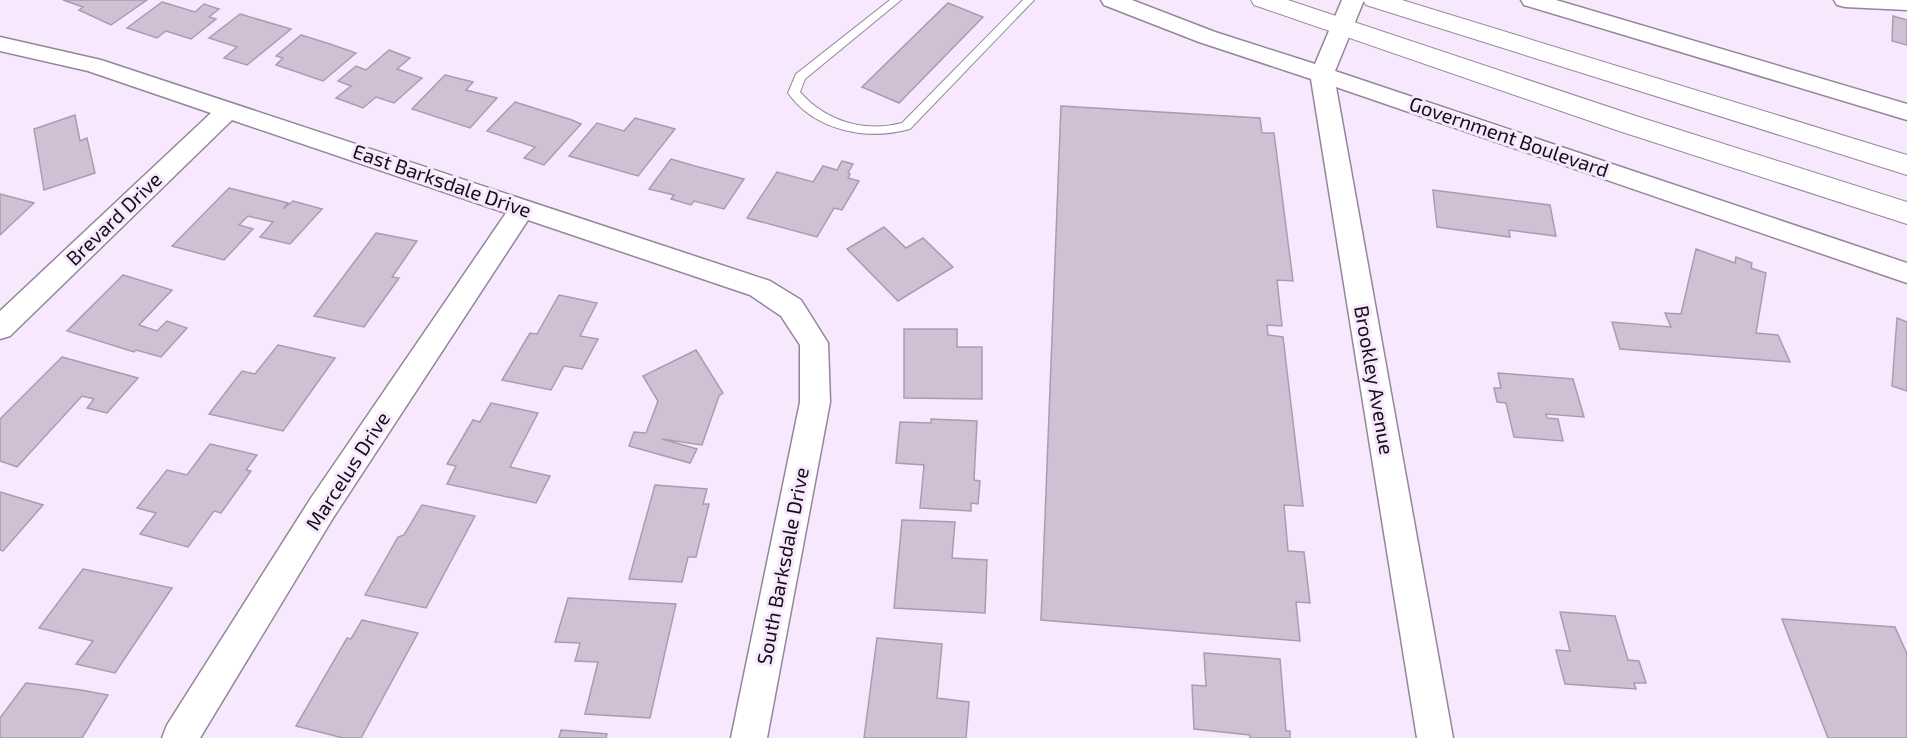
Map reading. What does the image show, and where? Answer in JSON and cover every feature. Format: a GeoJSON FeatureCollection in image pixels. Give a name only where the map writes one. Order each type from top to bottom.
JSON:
{"type":"FeatureCollection","features":[{"type":"Feature","properties":{"kind":"main road"},"geometry":{"type":"LineString","coordinates":[[1263,0],[1348,13],[1629,124],[1907,213]]}},
{"type":"Feature","properties":{"kind":"main road"},"geometry":{"type":"LineString","coordinates":[[1375,0],[1907,165]]}},
{"type":"Feature","properties":{"kind":"street","name":"Government Boulevard"},"geometry":{"type":"LineString","coordinates":[[1112,0],[1207,37],[1907,273]]}},
{"type":"Feature","properties":{"kind":"street"},"geometry":{"type":"LineString","coordinates":[[1532,0],[1907,112]]}},
{"type":"Feature","properties":{"kind":"street"},"geometry":{"type":"LineString","coordinates":[[1845,0],[1907,3]]}},
{"type":"Feature","properties":{"kind":"street"},"geometry":{"type":"LineString","coordinates":[[1322,75],[1348,13]]}},
{"type":"Feature","properties":{"kind":"street","name":"East Barksdale Drive"},"geometry":{"type":"LineString","coordinates":[[0,44],[93,65],[760,288],[790,309],[814,343],[815,393]]}},
{"type":"Feature","properties":{"kind":"street","name":"Brookley Avenue"},"geometry":{"type":"LineString","coordinates":[[1322,75],[1435,738]]}},
{"type":"Feature","properties":{"kind":"street","name":"Brevard Drive"},"geometry":{"type":"LineString","coordinates":[[0,328],[228,110]]}},
{"type":"Feature","properties":{"kind":"street","name":"Marcelus Drive"},"geometry":{"type":"LineString","coordinates":[[180,738],[322,508],[523,208]]}},
{"type":"Feature","properties":{"kind":"street","name":"South Barksdale Drive"},"geometry":{"type":"LineString","coordinates":[[749,738],[815,393]]}},
{"type":"Feature","properties":{"kind":"lane"},"geometry":{"type":"LineString","coordinates":[[896,0],[800,77],[794,93],[805,108],[860,131],[881,132],[906,126],[1029,0]]}},
{"type":"Feature","properties":{"kind":"building"},"geometry":{"type":"Polygon","coordinates":[[[63,0],[147,0],[111,25],[79,10],[83,7],[63,0]]]}},
{"type":"Feature","properties":{"kind":"building"},"geometry":{"type":"Polygon","coordinates":[[[162,2],[195,12],[204,4],[219,9],[209,17],[216,19],[191,39],[166,31],[157,38],[127,28],[162,2]]]}},
{"type":"Feature","properties":{"kind":"building"},"geometry":{"type":"Polygon","coordinates":[[[948,3],[983,17],[899,103],[862,87],[948,3]]]}},
{"type":"Feature","properties":{"kind":"building"},"geometry":{"type":"Polygon","coordinates":[[[240,14],[291,29],[247,65],[224,58],[237,47],[209,38],[240,14]]]}},
{"type":"Feature","properties":{"kind":"building"},"geometry":{"type":"Polygon","coordinates":[[[1893,16],[1907,20],[1907,45],[1892,41],[1893,16]]]}},
{"type":"Feature","properties":{"kind":"building"},"geometry":{"type":"Polygon","coordinates":[[[301,35],[356,53],[323,81],[276,65],[283,58],[276,56],[301,35]]]}},
{"type":"Feature","properties":{"kind":"building"},"geometry":{"type":"Polygon","coordinates":[[[389,50],[410,58],[397,69],[422,78],[394,103],[376,97],[363,108],[336,98],[351,86],[338,81],[356,66],[366,70],[389,50]]]}},
{"type":"Feature","properties":{"kind":"building"},"geometry":{"type":"Polygon","coordinates":[[[445,75],[473,82],[466,90],[497,98],[470,128],[412,109],[445,75]]]}},
{"type":"Feature","properties":{"kind":"building"},"geometry":{"type":"Polygon","coordinates":[[[515,102],[581,124],[544,165],[524,158],[535,147],[487,131],[515,102]]]}},
{"type":"Feature","properties":{"kind":"building"},"geometry":{"type":"Polygon","coordinates":[[[1061,106],[1260,118],[1262,133],[1274,133],[1293,281],[1277,280],[1282,326],[1267,325],[1268,335],[1283,337],[1303,506],[1284,505],[1288,551],[1304,552],[1310,603],[1296,602],[1300,641],[1041,620],[1061,106]]]}},
{"type":"Feature","properties":{"kind":"building"},"geometry":{"type":"Polygon","coordinates":[[[75,115],[80,141],[87,138],[95,173],[44,190],[34,129],[75,115]]]}},
{"type":"Feature","properties":{"kind":"building"},"geometry":{"type":"Polygon","coordinates":[[[635,118],[675,129],[638,176],[569,156],[597,123],[624,131],[635,118]]]}},
{"type":"Feature","properties":{"kind":"building"},"geometry":{"type":"Polygon","coordinates":[[[671,159],[744,179],[724,209],[694,201],[691,205],[671,199],[674,195],[649,189],[671,159]]]}},
{"type":"Feature","properties":{"kind":"building"},"geometry":{"type":"Polygon","coordinates":[[[842,161],[853,164],[848,178],[859,181],[842,210],[834,208],[817,237],[747,218],[777,172],[813,182],[823,166],[837,170],[842,161]]]}},
{"type":"Feature","properties":{"kind":"building"},"geometry":{"type":"Polygon","coordinates":[[[229,188],[288,203],[283,209],[293,201],[322,209],[290,244],[260,237],[273,222],[248,216],[239,225],[253,229],[224,260],[172,246],[229,188]]]}},
{"type":"Feature","properties":{"kind":"building"},"geometry":{"type":"Polygon","coordinates":[[[1433,190],[1550,205],[1556,236],[1509,230],[1510,237],[1437,227],[1433,190]]]}},
{"type":"Feature","properties":{"kind":"building"},"geometry":{"type":"Polygon","coordinates":[[[0,194],[34,203],[0,235],[0,194]]]}},
{"type":"Feature","properties":{"kind":"building"},"geometry":{"type":"Polygon","coordinates":[[[884,227],[906,248],[923,238],[953,267],[898,301],[847,249],[884,227]]]}},
{"type":"Feature","properties":{"kind":"building"},"geometry":{"type":"Polygon","coordinates":[[[376,233],[417,241],[392,277],[399,278],[364,327],[314,316],[376,233]]]}},
{"type":"Feature","properties":{"kind":"building"},"geometry":{"type":"Polygon","coordinates":[[[1696,249],[1735,263],[1736,257],[1752,263],[1751,268],[1766,273],[1756,333],[1778,335],[1790,362],[1620,349],[1612,322],[1671,327],[1665,313],[1681,314],[1696,249]]]}},
{"type":"Feature","properties":{"kind":"building"},"geometry":{"type":"Polygon","coordinates":[[[123,275],[172,290],[139,325],[157,331],[167,321],[187,328],[161,357],[136,350],[134,352],[67,331],[123,275]]]}},
{"type":"Feature","properties":{"kind":"building"},"geometry":{"type":"Polygon","coordinates":[[[559,295],[597,303],[580,336],[598,339],[582,369],[564,366],[551,390],[502,380],[530,333],[537,334],[559,295]]]}},
{"type":"Feature","properties":{"kind":"building"},"geometry":{"type":"Polygon","coordinates":[[[1897,318],[1907,322],[1907,391],[1892,386],[1897,318]]]}},
{"type":"Feature","properties":{"kind":"building"},"geometry":{"type":"Polygon","coordinates":[[[904,329],[957,329],[957,347],[982,347],[982,399],[904,398],[904,329]]]}},
{"type":"Feature","properties":{"kind":"building"},"geometry":{"type":"Polygon","coordinates":[[[278,345],[335,358],[283,431],[209,414],[242,371],[255,374],[278,345]]]}},
{"type":"Feature","properties":{"kind":"building"},"geometry":{"type":"Polygon","coordinates":[[[696,350],[723,393],[719,396],[702,445],[662,439],[697,449],[690,463],[629,446],[634,432],[646,433],[658,401],[643,376],[696,350]]]}},
{"type":"Feature","properties":{"kind":"building"},"geometry":{"type":"Polygon","coordinates":[[[62,357],[138,378],[107,413],[87,408],[94,399],[82,396],[17,467],[0,461],[0,419],[62,357]]]}},
{"type":"Feature","properties":{"kind":"building"},"geometry":{"type":"Polygon","coordinates":[[[1498,373],[1573,379],[1584,417],[1546,414],[1547,418],[1558,419],[1563,441],[1514,437],[1506,403],[1497,402],[1494,388],[1501,388],[1498,373]]]}},
{"type":"Feature","properties":{"kind":"building"},"geometry":{"type":"Polygon","coordinates":[[[491,403],[538,413],[510,467],[550,476],[536,503],[447,484],[456,466],[447,464],[473,420],[480,422],[491,403]]]}},
{"type":"Feature","properties":{"kind":"building"},"geometry":{"type":"Polygon","coordinates":[[[931,419],[977,421],[974,480],[980,481],[978,504],[971,503],[971,511],[920,508],[924,465],[896,463],[900,422],[931,423],[931,419]]]}},
{"type":"Feature","properties":{"kind":"building"},"geometry":{"type":"Polygon","coordinates":[[[210,444],[257,455],[246,470],[251,471],[221,513],[214,511],[188,547],[140,534],[156,513],[137,508],[167,470],[187,475],[210,444]]]}},
{"type":"Feature","properties":{"kind":"building"},"geometry":{"type":"Polygon","coordinates":[[[655,485],[707,489],[703,504],[709,504],[696,557],[688,557],[682,582],[629,579],[655,485]]]}},
{"type":"Feature","properties":{"kind":"building"},"geometry":{"type":"Polygon","coordinates":[[[0,492],[43,505],[3,551],[0,550],[0,492]]]}},
{"type":"Feature","properties":{"kind":"building"},"geometry":{"type":"Polygon","coordinates":[[[422,505],[475,516],[426,608],[365,595],[398,537],[404,535],[422,505]]]}},
{"type":"Feature","properties":{"kind":"building"},"geometry":{"type":"Polygon","coordinates":[[[902,520],[955,522],[952,558],[987,560],[985,613],[894,608],[902,520]]]}},
{"type":"Feature","properties":{"kind":"building"},"geometry":{"type":"Polygon","coordinates":[[[83,569],[172,588],[115,673],[76,664],[93,641],[39,628],[83,569]]]}},
{"type":"Feature","properties":{"kind":"building"},"geometry":{"type":"Polygon","coordinates":[[[568,598],[676,604],[650,718],[585,714],[598,662],[575,661],[580,643],[555,642],[568,598]]]}},
{"type":"Feature","properties":{"kind":"building"},"geometry":{"type":"Polygon","coordinates":[[[1560,612],[1615,616],[1628,660],[1639,661],[1646,683],[1634,683],[1636,689],[1565,684],[1556,650],[1570,651],[1560,612]]]}},
{"type":"Feature","properties":{"kind":"building"},"geometry":{"type":"Polygon","coordinates":[[[1782,619],[1895,627],[1907,654],[1907,738],[1828,738],[1782,619]]]}},
{"type":"Feature","properties":{"kind":"building"},"geometry":{"type":"Polygon","coordinates":[[[362,620],[418,633],[361,738],[343,738],[296,726],[347,638],[351,639],[362,620]]]}},
{"type":"Feature","properties":{"kind":"building"},"geometry":{"type":"Polygon","coordinates":[[[877,638],[942,644],[937,698],[969,702],[966,738],[864,738],[877,638]]]}},
{"type":"Feature","properties":{"kind":"building"},"geometry":{"type":"Polygon","coordinates":[[[1204,653],[1280,659],[1286,731],[1290,731],[1290,738],[1250,738],[1250,735],[1194,729],[1192,685],[1206,686],[1204,653]]]}},
{"type":"Feature","properties":{"kind":"building"},"geometry":{"type":"Polygon","coordinates":[[[26,683],[108,695],[82,738],[0,738],[0,718],[26,683]]]}},
{"type":"Feature","properties":{"kind":"building"},"geometry":{"type":"Polygon","coordinates":[[[561,730],[607,734],[606,738],[559,738],[561,730]]]}}]}
